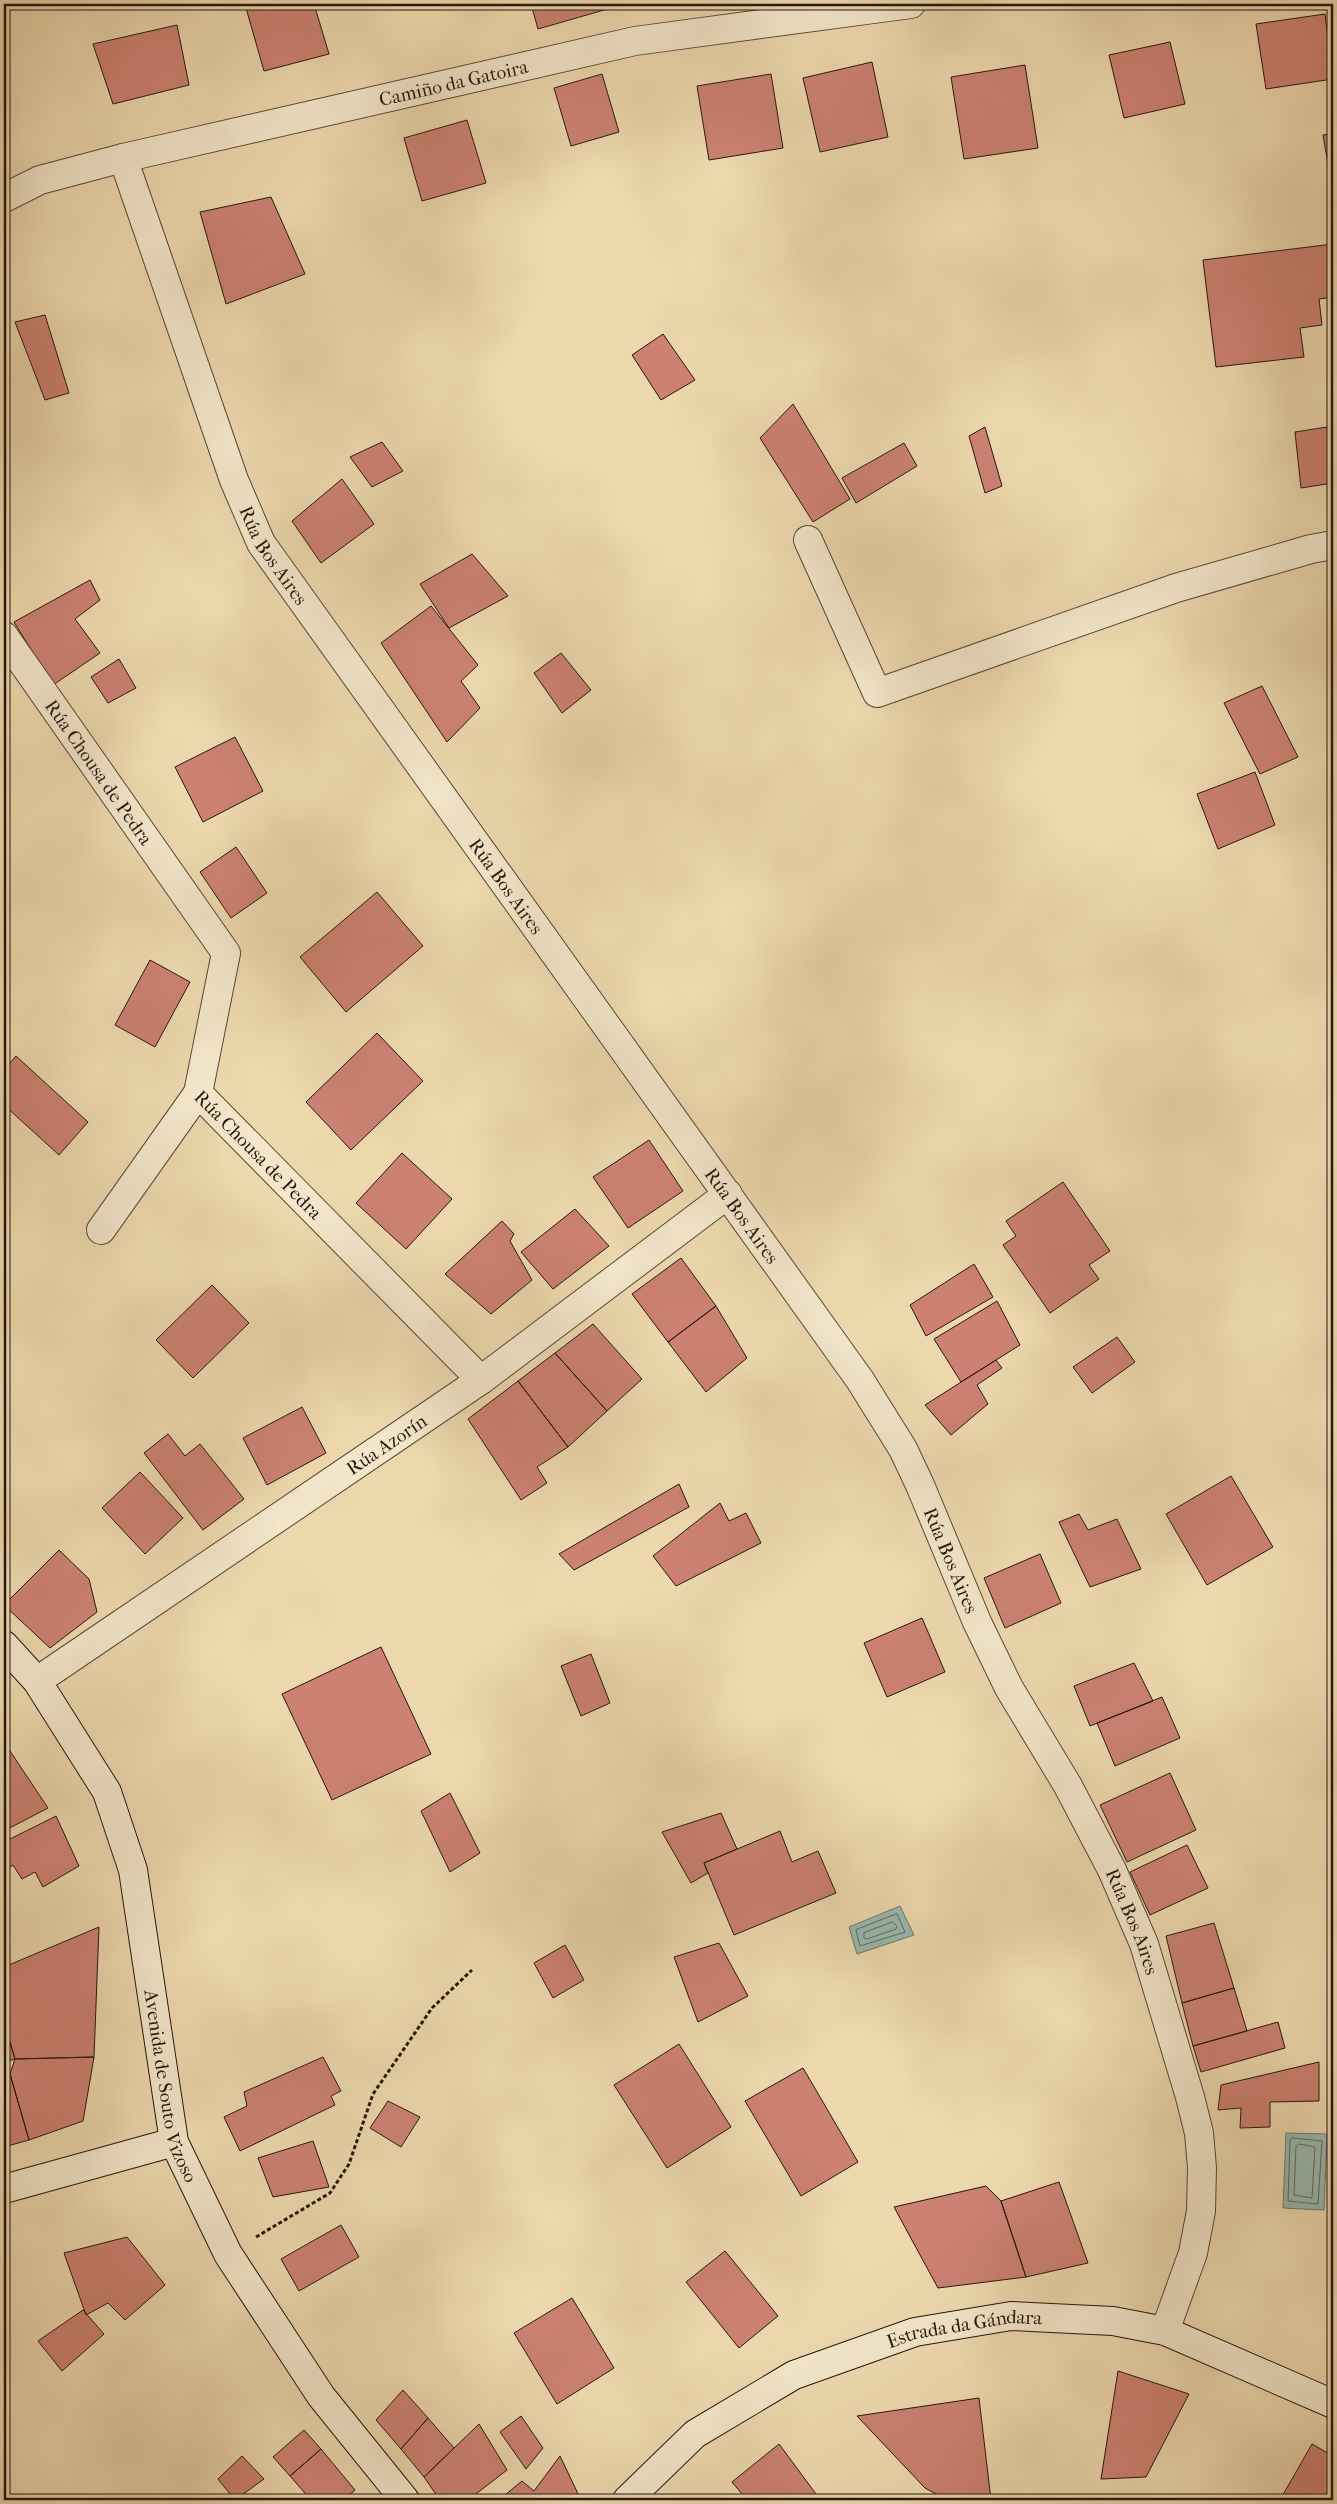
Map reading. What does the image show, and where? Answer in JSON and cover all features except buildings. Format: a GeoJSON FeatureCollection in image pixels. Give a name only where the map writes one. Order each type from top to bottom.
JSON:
{"type":"FeatureCollection","features":[{"type":"Feature","properties":{"kind":"street","name":"Camiño da Gatoira"},"geometry":{"type":"LineString","coordinates":[[4,198],[40,180],[123,158],[635,41],[911,4]]}},
{"type":"Feature","properties":{"kind":"street","name":"Rúa Bos Aires"},"geometry":{"type":"LineString","coordinates":[[123,158],[236,487],[261,543],[860,1380],[903,1450],[920,1485],[991,1652],[1009,1688],[1089,1823],[1112,1870],[1144,1944],[1199,2133],[1202,2168],[1201,2211],[1193,2253],[1165,2331]]}},
{"type":"Feature","properties":{"kind":"street"},"geometry":{"type":"LineString","coordinates":[[808,540],[877,693],[1176,588],[1311,549],[1333,545]]}},
{"type":"Feature","properties":{"kind":"street","name":"Rúa Chousa de Pedra"},"geometry":{"type":"LineString","coordinates":[[4,636],[226,953],[198,1093],[481,1380]]}},
{"type":"Feature","properties":{"kind":"street"},"geometry":{"type":"LineString","coordinates":[[101,1230],[198,1093]]}},
{"type":"Feature","properties":{"kind":"street","name":"Rúa Azorín"},"geometry":{"type":"LineString","coordinates":[[37,1681],[481,1380],[728,1194]]}},
{"type":"Feature","properties":{"kind":"street","name":"Avenida de Souto Vizoso"},"geometry":{"type":"LineString","coordinates":[[4,1645],[37,1681],[107,1792],[133,1870],[174,2142],[228,2254],[321,2396],[405,2500]]}},
{"type":"Feature","properties":{"kind":"street"},"geometry":{"type":"LineString","coordinates":[[4,2190],[174,2142]]}},
{"type":"Feature","properties":{"kind":"street","name":"Estrada da Gándara"},"geometry":{"type":"LineString","coordinates":[[627,2500],[695,2434],[794,2375],[915,2332],[1011,2316],[1114,2321],[1165,2331],[1333,2404]]}},
{"type":"Feature","properties":{"kind":"path"},"geometry":{"type":"LineString","coordinates":[[228,2254],[330,2193],[349,2164],[374,2094],[432,2008],[472,1970]]}},
{"type":"Feature","properties":{"kind":"water"},"geometry":{"type":"Polygon","coordinates":[[[900,1906],[914,1935],[857,1954],[849,1927],[900,1906]]]}},
{"type":"Feature","properties":{"kind":"water"},"geometry":{"type":"Polygon","coordinates":[[[1286,2133],[1327,2134],[1324,2210],[1283,2208],[1286,2133]]]}}]}
